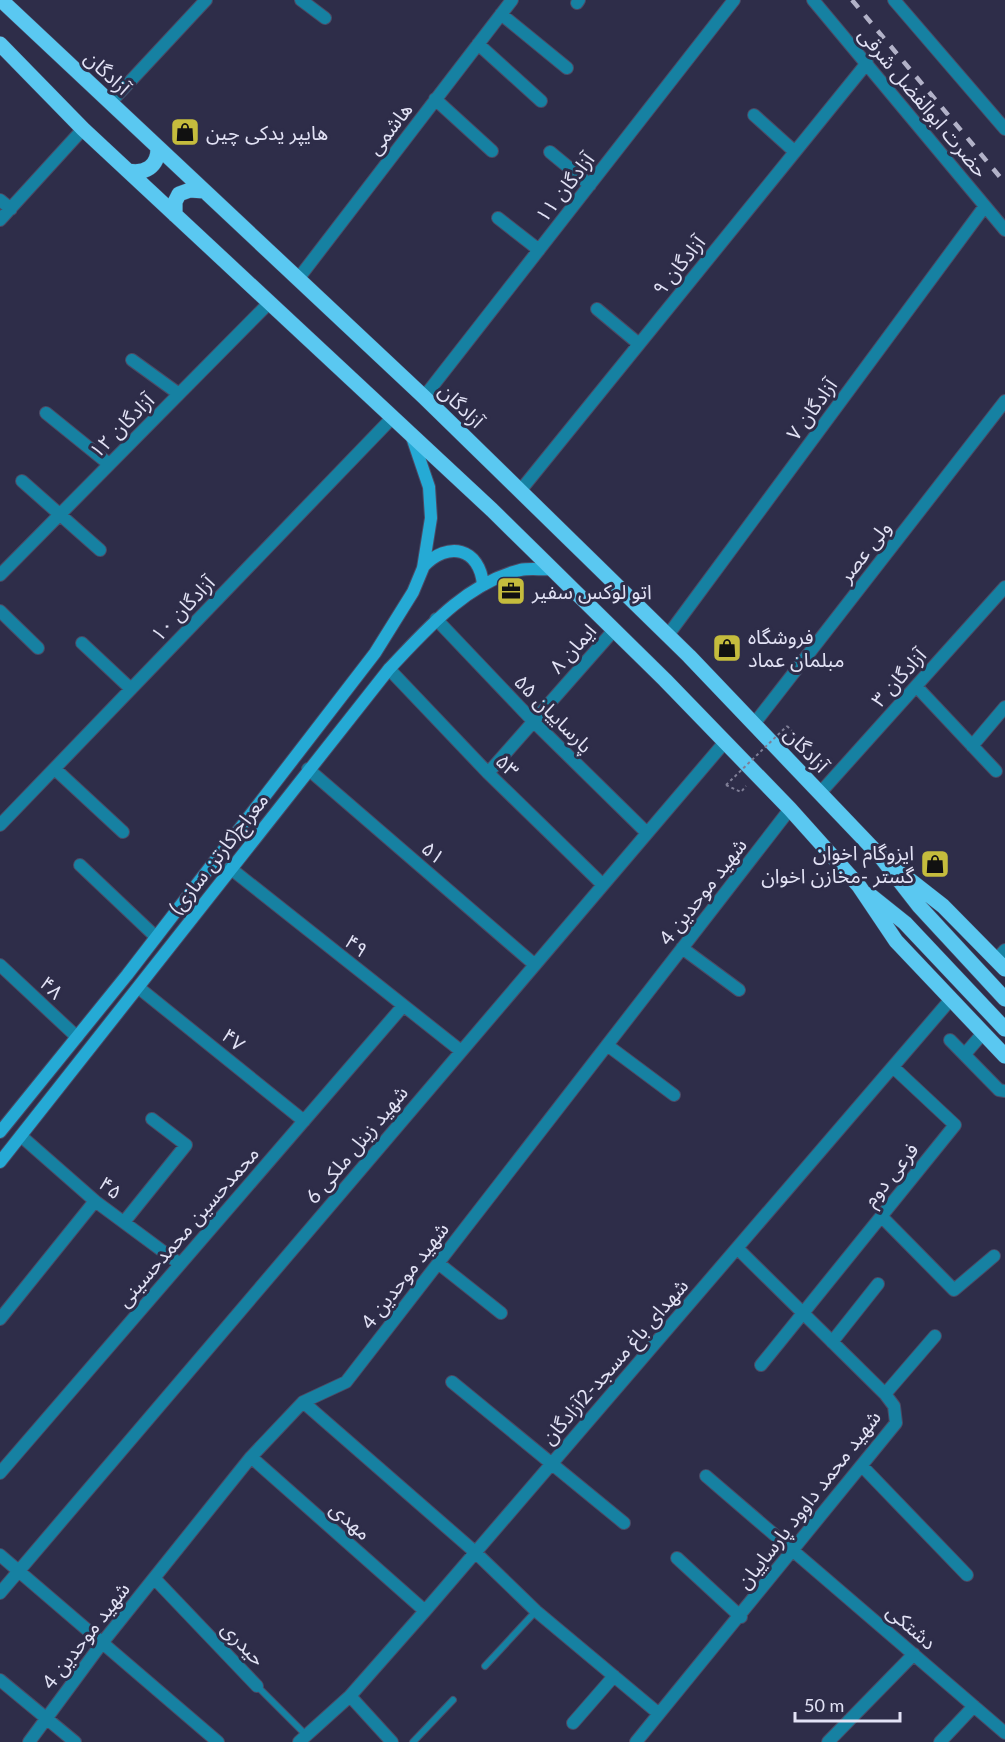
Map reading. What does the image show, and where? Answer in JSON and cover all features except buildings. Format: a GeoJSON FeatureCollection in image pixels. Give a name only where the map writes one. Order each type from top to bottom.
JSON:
{"type":"FeatureCollection","features":[{"type":"Feature","properties":{"kind":"main road","name":"آزادگان"},"geometry":{"type":"LineString","coordinates":[[1,0],[424,398],[668,635],[880,856]]}},
{"type":"Feature","properties":{"kind":"main road"},"geometry":{"type":"LineString","coordinates":[[0,44],[83,129],[412,436],[614,630],[790,809],[859,886],[896,941],[1005,1056]]}},
{"type":"Feature","properties":{"kind":"main road"},"geometry":{"type":"LineString","coordinates":[[128,171],[138,173],[148,169],[155,162],[158,148]]}},
{"type":"Feature","properties":{"kind":"main road"},"geometry":{"type":"LineString","coordinates":[[175,215],[175,202],[179,194],[190,190],[204,191]]}},
{"type":"Feature","properties":{"kind":"main road"},"geometry":{"type":"LineString","coordinates":[[880,856],[943,906],[1002,959]]}},
{"type":"Feature","properties":{"kind":"main road"},"geometry":{"type":"LineString","coordinates":[[880,856],[918,906],[1005,999]]}},
{"type":"Feature","properties":{"kind":"main road"},"geometry":{"type":"LineString","coordinates":[[859,886],[905,922],[1005,1029]]}},
{"type":"Feature","properties":{"kind":"street"},"geometry":{"type":"LineString","coordinates":[[110,103],[206,0]]}},
{"type":"Feature","properties":{"kind":"street"},"geometry":{"type":"LineString","coordinates":[[301,0],[325,18]]}},
{"type":"Feature","properties":{"kind":"street","name":"هاشمی"},"geometry":{"type":"LineString","coordinates":[[298,279],[511,0]]}},
{"type":"Feature","properties":{"kind":"street","name":"۱۱ آزادگان"},"geometry":{"type":"LineString","coordinates":[[424,398],[734,0]]}},
{"type":"Feature","properties":{"kind":"street","name":"حضرت ابوالفضل شرقی"},"geometry":{"type":"LineString","coordinates":[[813,0],[1005,230]]}},
{"type":"Feature","properties":{"kind":"street"},"geometry":{"type":"LineString","coordinates":[[894,0],[1005,129]]}},
{"type":"Feature","properties":{"kind":"street"},"geometry":{"type":"LineString","coordinates":[[501,14],[567,68]]}},
{"type":"Feature","properties":{"kind":"street"},"geometry":{"type":"LineString","coordinates":[[478,44],[541,101]]}},
{"type":"Feature","properties":{"kind":"street","name":"۹ آزادگان"},"geometry":{"type":"LineString","coordinates":[[520,491],[867,63]]}},
{"type":"Feature","properties":{"kind":"street"},"geometry":{"type":"LineString","coordinates":[[435,99],[492,151]]}},
{"type":"Feature","properties":{"kind":"street"},"geometry":{"type":"LineString","coordinates":[[754,115],[795,152]]}},
{"type":"Feature","properties":{"kind":"street"},"geometry":{"type":"LineString","coordinates":[[0,220],[83,129]]}},
{"type":"Feature","properties":{"kind":"street"},"geometry":{"type":"LineString","coordinates":[[550,152],[590,185]]}},
{"type":"Feature","properties":{"kind":"street"},"geometry":{"type":"LineString","coordinates":[[0,200],[10,208]]}},
{"type":"Feature","properties":{"kind":"street","name":"۷ آزادگان"},"geometry":{"type":"LineString","coordinates":[[668,635],[985,206]]}},
{"type":"Feature","properties":{"kind":"street"},"geometry":{"type":"LineString","coordinates":[[498,218],[539,250]]}},
{"type":"Feature","properties":{"kind":"street","name":"۱۲ آزادگان"},"geometry":{"type":"LineString","coordinates":[[2,568],[59,515],[269,303]]}},
{"type":"Feature","properties":{"kind":"street"},"geometry":{"type":"LineString","coordinates":[[597,309],[639,344]]}},
{"type":"Feature","properties":{"kind":"street"},"geometry":{"type":"LineString","coordinates":[[132,360],[179,394]]}},
{"type":"Feature","properties":{"kind":"street","name":"ولی عصر"},"geometry":{"type":"LineString","coordinates":[[754,724],[1005,401]]}},
{"type":"Feature","properties":{"kind":"street"},"geometry":{"type":"LineString","coordinates":[[46,413],[110,464]]}},
{"type":"Feature","properties":{"kind":"street","name":"۱۰ آزادگان"},"geometry":{"type":"LineString","coordinates":[[2,819],[55,769],[392,418]]}},
{"type":"Feature","properties":{"kind":"street"},"geometry":{"type":"LineString","coordinates":[[412,436],[429,487],[431,518],[423,568]]}},
{"type":"Feature","properties":{"kind":"street"},"geometry":{"type":"LineString","coordinates":[[22,481],[100,550]]}},
{"type":"Feature","properties":{"kind":"street"},"geometry":{"type":"LineString","coordinates":[[423,568],[432,557],[445,551],[460,551],[473,557],[482,568],[483,585]]}},
{"type":"Feature","properties":{"kind":"street","name":"معراج(کارتن سازی)"},"geometry":{"type":"LineString","coordinates":[[0,1132],[156,937],[375,653],[412,592],[423,568]]}},
{"type":"Feature","properties":{"kind":"street","name":"معراج(کارتن سازی)"},"geometry":{"type":"LineString","coordinates":[[0,1162],[389,669],[436,619],[483,585],[521,570],[552,569]]}},
{"type":"Feature","properties":{"kind":"street","name":"۳ آزادگان"},"geometry":{"type":"LineString","coordinates":[[820,793],[1004,591]]}},
{"type":"Feature","properties":{"kind":"street"},"geometry":{"type":"LineString","coordinates":[[0,611],[38,648]]}},
{"type":"Feature","properties":{"kind":"street","name":"پارساییان ۵۵"},"geometry":{"type":"LineString","coordinates":[[436,619],[533,721],[647,833]]}},
{"type":"Feature","properties":{"kind":"street","name":"۸ ایمان"},"geometry":{"type":"LineString","coordinates":[[488,773],[614,630]]}},
{"type":"Feature","properties":{"kind":"street"},"geometry":{"type":"LineString","coordinates":[[82,643],[131,689]]}},
{"type":"Feature","properties":{"kind":"street","name":"۵۳"},"geometry":{"type":"LineString","coordinates":[[389,669],[488,773],[603,885]]}},
{"type":"Feature","properties":{"kind":"street"},"geometry":{"type":"LineString","coordinates":[[916,686],[996,771]]}},
{"type":"Feature","properties":{"kind":"street"},"geometry":{"type":"LineString","coordinates":[[972,746],[1005,708]]}},
{"type":"Feature","properties":{"kind":"street","name":"6 شهید زینل ملکی"},"geometry":{"type":"LineString","coordinates":[[0,1593],[724,743]]}},
{"type":"Feature","properties":{"kind":"street"},"geometry":{"type":"LineString","coordinates":[[55,769],[123,832]]}},
{"type":"Feature","properties":{"kind":"street","name":"۵۱"},"geometry":{"type":"LineString","coordinates":[[308,769],[535,965]]}},
{"type":"Feature","properties":{"kind":"street","name":"4 شهید موحدین"},"geometry":{"type":"LineString","coordinates":[[29,1742],[102,1643],[251,1457],[303,1402],[346,1382],[790,809]]}},
{"type":"Feature","properties":{"kind":"street"},"geometry":{"type":"LineString","coordinates":[[80,865],[156,937]]}},
{"type":"Feature","properties":{"kind":"street","name":"۴۹"},"geometry":{"type":"LineString","coordinates":[[230,868],[461,1051]]}},
{"type":"Feature","properties":{"kind":"street"},"geometry":{"type":"LineString","coordinates":[[682,948],[739,990]]}},
{"type":"Feature","properties":{"kind":"street","name":"۴۸"},"geometry":{"type":"LineString","coordinates":[[2,969],[77,1037]]}},
{"type":"Feature","properties":{"kind":"street","name":"۴۷"},"geometry":{"type":"LineString","coordinates":[[139,988],[304,1121]]}},
{"type":"Feature","properties":{"kind":"street","name":"شهدای‌ باغ مسجد-2آزادگان"},"geometry":{"type":"LineString","coordinates":[[302,1738],[350,1696],[425,1611],[951,999]]}},
{"type":"Feature","properties":{"kind":"street","name":"محمدحسین محمدحسینی"},"geometry":{"type":"LineString","coordinates":[[0,1473],[404,1006]]}},
{"type":"Feature","properties":{"kind":"street"},"geometry":{"type":"LineString","coordinates":[[965,1054],[983,1033]]}},
{"type":"Feature","properties":{"kind":"street"},"geometry":{"type":"LineString","coordinates":[[950,1040],[999,1090],[1005,1091]]}},
{"type":"Feature","properties":{"kind":"street"},"geometry":{"type":"LineString","coordinates":[[607,1045],[674,1095]]}},
{"type":"Feature","properties":{"kind":"street","name":"فرعی دوم"},"geometry":{"type":"LineString","coordinates":[[761,1365],[955,1125],[893,1066]]}},
{"type":"Feature","properties":{"kind":"street"},"geometry":{"type":"LineString","coordinates":[[123,1222],[186,1145],[152,1119]]}},
{"type":"Feature","properties":{"kind":"street","name":"۴۵"},"geometry":{"type":"LineString","coordinates":[[21,1136],[95,1201],[180,1264]]}},
{"type":"Feature","properties":{"kind":"street"},"geometry":{"type":"LineString","coordinates":[[0,1319],[95,1201]]}},
{"type":"Feature","properties":{"kind":"street"},"geometry":{"type":"LineString","coordinates":[[881,1216],[954,1290],[994,1256]]}},
{"type":"Feature","properties":{"kind":"street","name":"شهید محمد داوود پارساییان"},"geometry":{"type":"LineString","coordinates":[[636,1742],[658,1713],[741,1617],[793,1548],[863,1467],[896,1423],[894,1406],[885,1394],[737,1248]]}},
{"type":"Feature","properties":{"kind":"street"},"geometry":{"type":"LineString","coordinates":[[438,1263],[501,1313]]}},
{"type":"Feature","properties":{"kind":"street"},"geometry":{"type":"LineString","coordinates":[[832,1342],[878,1284]]}},
{"type":"Feature","properties":{"kind":"street"},"geometry":{"type":"LineString","coordinates":[[885,1394],[935,1336]]}},
{"type":"Feature","properties":{"kind":"street"},"geometry":{"type":"LineString","coordinates":[[452,1382],[550,1465],[624,1523]]}},
{"type":"Feature","properties":{"kind":"street"},"geometry":{"type":"LineString","coordinates":[[303,1402],[475,1552],[536,1611],[658,1713]]}},
{"type":"Feature","properties":{"kind":"street","name":"مهدی"},"geometry":{"type":"LineString","coordinates":[[251,1457],[425,1611]]}},
{"type":"Feature","properties":{"kind":"street"},"geometry":{"type":"LineString","coordinates":[[863,1467],[967,1575]]}},
{"type":"Feature","properties":{"kind":"street","name":"دشتکی"},"geometry":{"type":"LineString","coordinates":[[706,1476],[793,1548],[1005,1733]]}},
{"type":"Feature","properties":{"kind":"street"},"geometry":{"type":"LineString","coordinates":[[0,1555],[218,1742]]}},
{"type":"Feature","properties":{"kind":"street"},"geometry":{"type":"LineString","coordinates":[[677,1558],[741,1617]]}},
{"type":"Feature","properties":{"kind":"street","name":"حیدری"},"geometry":{"type":"LineString","coordinates":[[154,1578],[257,1686]]}},
{"type":"Feature","properties":{"kind":"street"},"geometry":{"type":"LineString","coordinates":[[828,1742],[914,1654]]}},
{"type":"Feature","properties":{"kind":"street"},"geometry":{"type":"LineString","coordinates":[[573,1723],[614,1676]]}},
{"type":"Feature","properties":{"kind":"street"},"geometry":{"type":"LineString","coordinates":[[0,1680],[75,1742]]}},
{"type":"Feature","properties":{"kind":"street"},"geometry":{"type":"LineString","coordinates":[[350,1696],[392,1742]]}},
{"type":"Feature","properties":{"kind":"street"},"geometry":{"type":"LineString","coordinates":[[940,1742],[974,1706]]}},
{"type":"Feature","properties":{"kind":"lane"},"geometry":{"type":"LineString","coordinates":[[485,1666],[536,1611]]}},
{"type":"Feature","properties":{"kind":"lane","name":"حیدری"},"geometry":{"type":"LineString","coordinates":[[257,1686],[302,1738]]}},
{"type":"Feature","properties":{"kind":"lane"},"geometry":{"type":"LineString","coordinates":[[413,1742],[453,1700]]}},
{"type":"Feature","properties":{"kind":"path"},"geometry":{"type":"LineString","coordinates":[[741,792],[726,785],[787,726],[796,735]]}},
{"type":"Feature","properties":{"kind":"railway"},"geometry":{"type":"LineString","coordinates":[[852,0],[1005,183]]}},
{"type":"Feature","properties":{"kind":"place","name":"هایپر یدکی چین"},"geometry":{"type":"Point","coordinates":[185,132]}},
{"type":"Feature","properties":{"kind":"place","name":"اتو لوکس سفیر"},"geometry":{"type":"Point","coordinates":[511,591]}},
{"type":"Feature","properties":{"kind":"place","name":"فروشگاه مبلمان عماد"},"geometry":{"type":"Point","coordinates":[727,648]}},
{"type":"Feature","properties":{"kind":"place","name":"ایزوگام اخوان گستر -مخازن اخوان"},"geometry":{"type":"Point","coordinates":[935,864]}}]}
